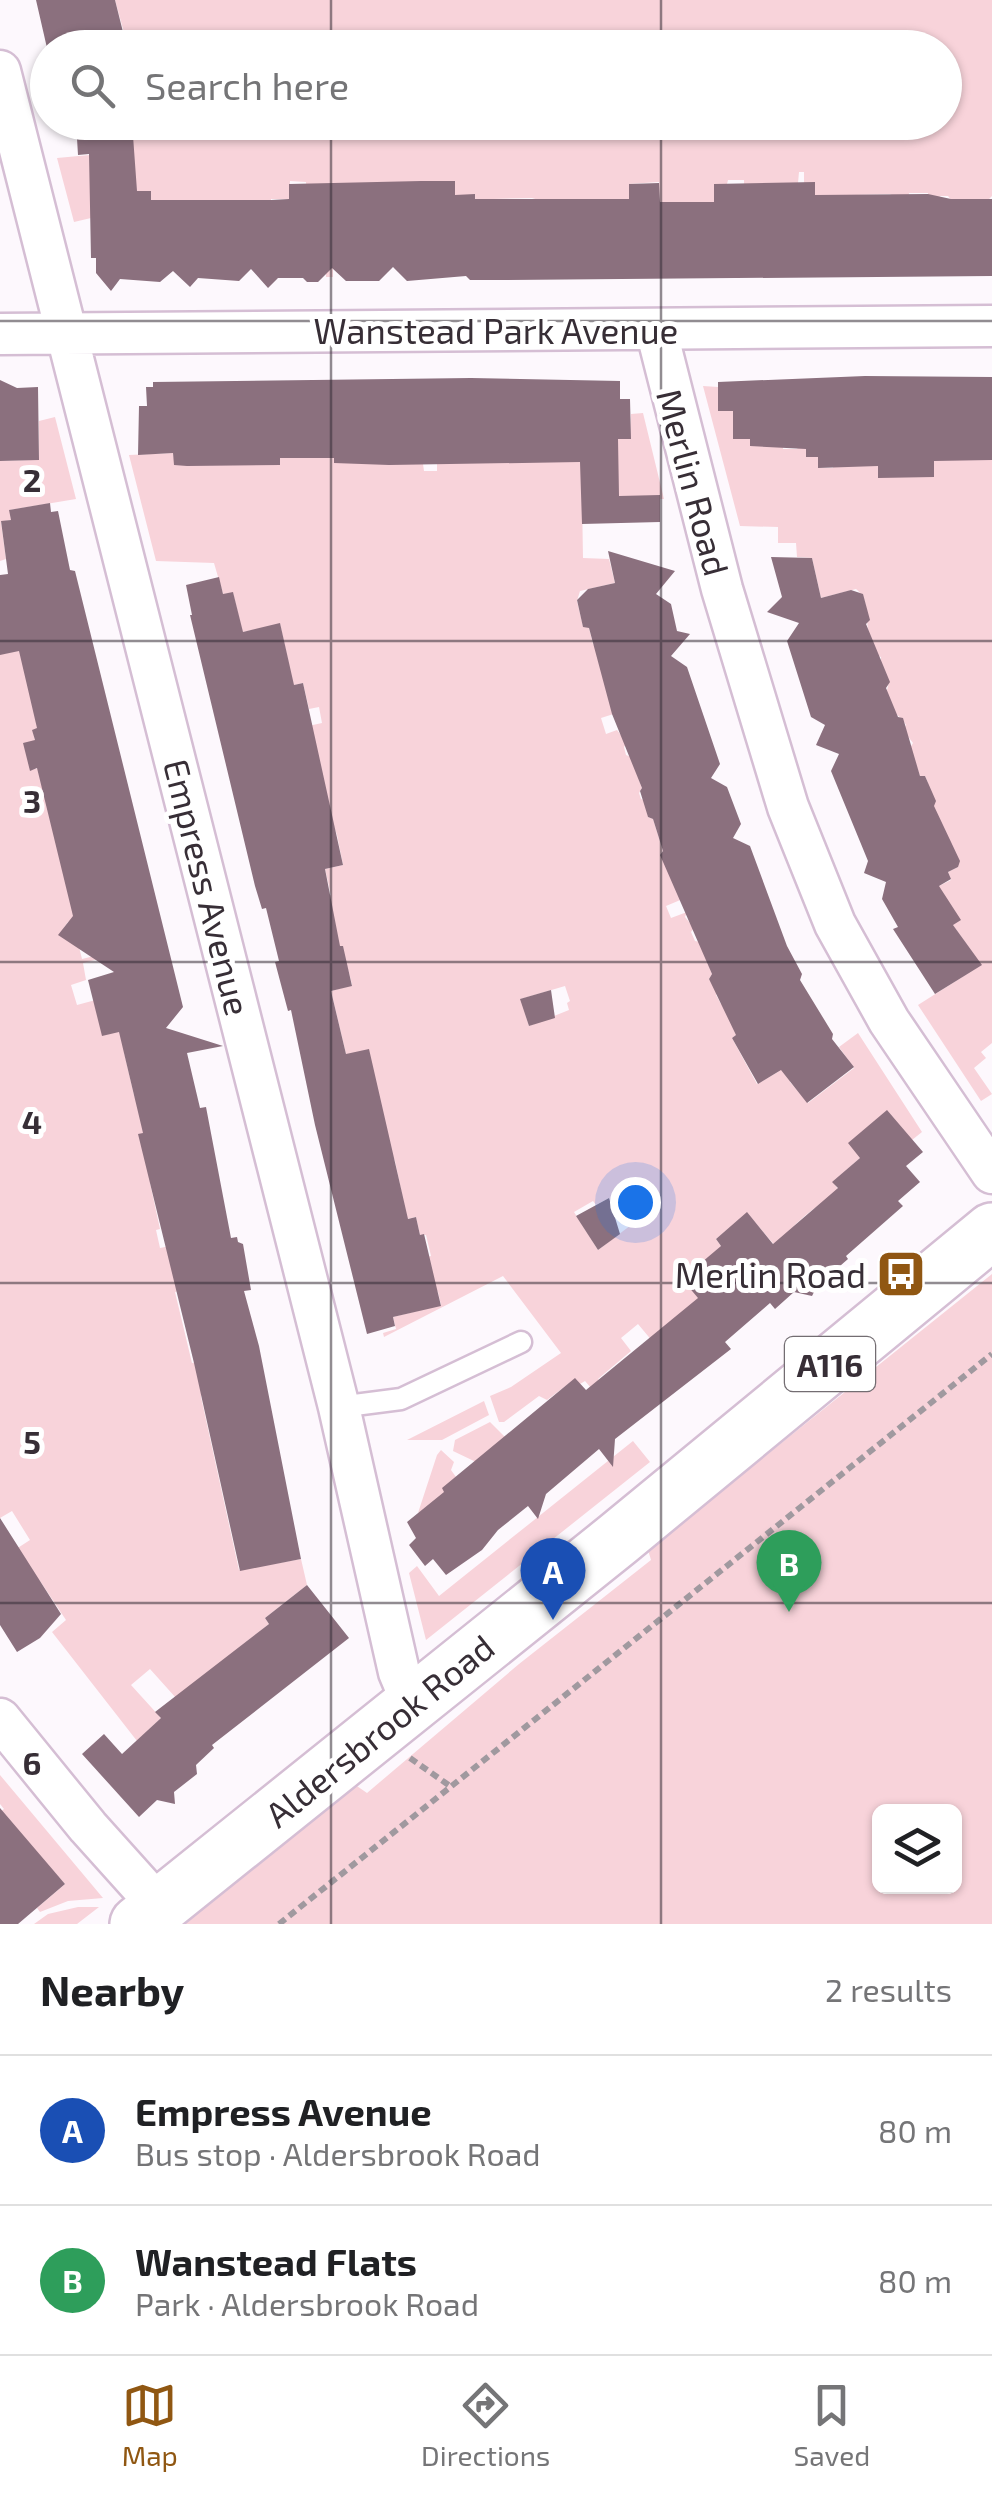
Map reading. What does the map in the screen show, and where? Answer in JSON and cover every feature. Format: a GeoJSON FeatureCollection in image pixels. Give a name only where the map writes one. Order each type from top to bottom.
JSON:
{"type":"FeatureCollection","features":[{"type":"Feature","properties":{"kind":"main road","name":"Aldersbrook Road"},"geometry":{"type":"LineString","coordinates":[[148,1915],[408,1728],[618,1540],[992,1231]]}},
{"type":"Feature","properties":{"kind":"street","name":"Empress Avenue"},"geometry":{"type":"LineString","coordinates":[[0,71],[339,1407],[408,1728]]}},
{"type":"Feature","properties":{"kind":"street","name":"Wanstead Park Avenue"},"geometry":{"type":"LineString","coordinates":[[0,334],[992,326]]}},
{"type":"Feature","properties":{"kind":"street","name":"Merlin Road"},"geometry":{"type":"LineString","coordinates":[[656,328],[722,588],[788,807],[835,924],[880,1005],[992,1173]]}},
{"type":"Feature","properties":{"kind":"street"},"geometry":{"type":"LineString","coordinates":[[0,1719],[88,1827],[148,1915]]}},
{"type":"Feature","properties":{"kind":"lane"},"geometry":{"type":"LineString","coordinates":[[339,1407],[401,1399],[521,1342]]}},
{"type":"Feature","properties":{"kind":"path"},"geometry":{"type":"LineString","coordinates":[[279,1924],[992,1354]]}},
{"type":"Feature","properties":{"kind":"path"},"geometry":{"type":"LineString","coordinates":[[408,1728],[450,1786]]}},
{"type":"Feature","properties":{"kind":"shaded area"},"geometry":{"type":"Polygon","coordinates":[[[115,0],[992,0],[992,196],[952,201],[948,196],[940,196],[928,215],[928,193],[909,193],[908,205],[890,194],[856,195],[855,217],[815,201],[815,183],[804,183],[804,172],[799,172],[798,183],[744,202],[744,180],[728,180],[727,184],[714,185],[714,202],[660,219],[659,182],[629,184],[629,205],[559,199],[559,206],[532,198],[493,199],[476,234],[475,195],[455,195],[454,181],[332,184],[333,277],[326,277],[325,223],[307,223],[306,182],[290,181],[289,199],[271,199],[271,222],[91,218],[74,222],[57,158],[133,151],[133,140],[962,140],[962,30],[123,30],[115,0]]]}},
{"type":"Feature","properties":{"kind":"shaded area"},"geometry":{"type":"Polygon","coordinates":[[[703,386],[718,387],[718,411],[733,411],[733,439],[750,439],[751,446],[770,446],[783,438],[783,449],[797,449],[806,438],[806,457],[818,457],[819,468],[833,468],[833,453],[878,452],[878,477],[934,460],[992,460],[992,1043],[981,1052],[986,1058],[974,1068],[992,1094],[981,1101],[918,1005],[981,965],[929,891],[951,880],[948,872],[958,867],[926,788],[928,783],[925,776],[920,776],[910,748],[913,743],[903,730],[906,725],[890,711],[852,701],[887,690],[889,682],[869,635],[865,602],[856,589],[821,598],[812,558],[797,557],[796,543],[778,543],[778,527],[740,526],[703,386]]]}},
{"type":"Feature","properties":{"kind":"shaded area"},"geometry":{"type":"Polygon","coordinates":[[[643,413],[664,499],[582,498],[583,558],[609,559],[615,583],[580,591],[577,601],[583,626],[589,628],[593,644],[651,702],[601,718],[606,734],[617,730],[627,743],[626,755],[631,757],[642,788],[639,793],[646,801],[648,817],[653,819],[663,851],[660,855],[716,885],[666,906],[671,918],[687,912],[685,917],[694,928],[691,932],[695,941],[700,942],[712,974],[709,979],[719,991],[716,995],[721,1004],[759,1020],[732,1038],[757,1084],[778,1072],[793,1053],[790,1082],[808,1103],[854,1068],[839,1047],[858,1033],[922,1132],[912,1140],[887,1111],[860,1158],[833,1182],[840,1192],[805,1216],[777,1248],[747,1213],[716,1239],[721,1246],[698,1298],[683,1378],[638,1324],[621,1338],[631,1351],[598,1379],[617,1402],[609,1409],[585,1381],[580,1384],[575,1379],[547,1400],[539,1396],[499,1422],[490,1396],[511,1387],[561,1353],[503,1276],[384,1337],[383,1333],[396,1329],[393,1317],[441,1305],[438,1292],[410,1261],[431,1256],[426,1235],[420,1235],[416,1217],[407,1219],[395,1161],[346,1054],[331,991],[352,985],[341,951],[311,900],[331,895],[325,869],[343,865],[337,835],[299,728],[322,723],[319,707],[309,709],[303,683],[218,703],[289,665],[280,624],[239,633],[233,593],[223,594],[214,563],[156,561],[129,455],[173,453],[175,465],[280,465],[280,458],[306,458],[305,441],[423,464],[424,471],[437,471],[437,441],[546,441],[618,463],[618,439],[630,439],[631,414],[643,413]],[[565,986],[521,999],[529,1026],[569,1010],[565,986]],[[609,1198],[596,1205],[593,1201],[574,1212],[598,1250],[647,1213],[636,1198],[614,1214],[609,1198]]]}},
{"type":"Feature","properties":{"kind":"shaded area"},"geometry":{"type":"Polygon","coordinates":[[[55,417],[76,499],[10,510],[11,520],[1,522],[6,559],[0,561],[0,461],[39,457],[39,421],[55,417]]]}},
{"type":"Feature","properties":{"kind":"shaded area"},"geometry":{"type":"Polygon","coordinates":[[[0,642],[3,654],[29,648],[50,725],[33,730],[30,770],[39,768],[65,881],[95,915],[68,922],[63,929],[78,943],[82,959],[160,940],[83,963],[86,980],[71,985],[77,1005],[114,995],[160,1021],[129,1043],[124,1052],[134,1095],[169,1179],[150,1183],[160,1248],[175,1245],[195,1287],[175,1292],[192,1363],[203,1361],[201,1397],[239,1570],[301,1559],[307,1585],[265,1618],[269,1624],[176,1698],[150,1669],[131,1685],[161,1718],[137,1741],[52,1632],[66,1620],[40,1581],[10,1553],[30,1540],[12,1511],[0,1518],[0,642]]]}},
{"type":"Feature","properties":{"kind":"shaded area"},"geometry":{"type":"Polygon","coordinates":[[[992,1274],[992,1924],[185,1924],[354,1784],[367,1793],[519,1664],[651,1560],[648,1550],[992,1274]]]}},
{"type":"Feature","properties":{"kind":"shaded area"},"geometry":{"type":"Polygon","coordinates":[[[484,1401],[489,1415],[442,1440],[407,1440],[484,1401]]]}},
{"type":"Feature","properties":{"kind":"shaded area"},"geometry":{"type":"Polygon","coordinates":[[[490,1422],[506,1438],[476,1462],[453,1451],[455,1440],[490,1422]]]}},
{"type":"Feature","properties":{"kind":"shaded area"},"geometry":{"type":"Polygon","coordinates":[[[633,1441],[650,1462],[426,1640],[409,1573],[417,1566],[439,1596],[633,1441]]]}},
{"type":"Feature","properties":{"kind":"shaded area"},"geometry":{"type":"Polygon","coordinates":[[[441,1450],[454,1462],[451,1470],[456,1477],[447,1495],[418,1513],[437,1455],[441,1450]]]}},
{"type":"Feature","properties":{"kind":"shaded area"},"geometry":{"type":"Polygon","coordinates":[[[0,1775],[103,1898],[68,1901],[40,1912],[37,1908],[65,1884],[0,1812],[4,1809],[0,1804],[0,1775]]]}},
{"type":"Feature","properties":{"kind":"shaded area"},"geometry":{"type":"Polygon","coordinates":[[[99,1907],[77,1924],[34,1924],[48,1914],[99,1907]]]}},
{"type":"Feature","properties":{"kind":"building"},"geometry":{"type":"Polygon","coordinates":[[[36,0],[115,0],[122,30],[43,30],[36,0]]]}},
{"type":"Feature","properties":{"kind":"building"},"geometry":{"type":"Polygon","coordinates":[[[77,140],[133,140],[137,191],[151,191],[151,200],[289,199],[289,184],[421,181],[455,181],[455,195],[475,194],[475,199],[629,199],[629,184],[659,183],[660,202],[714,202],[714,184],[815,182],[815,195],[928,194],[951,199],[992,199],[992,276],[470,280],[466,276],[407,281],[393,267],[379,281],[346,281],[332,268],[318,282],[278,278],[268,288],[251,269],[239,281],[198,278],[190,287],[173,271],[160,282],[120,279],[111,291],[96,273],[96,258],[91,258],[89,154],[78,155],[77,140]]]}},
{"type":"Feature","properties":{"kind":"building"},"geometry":{"type":"Polygon","coordinates":[[[865,376],[992,377],[992,460],[934,461],[934,477],[878,478],[878,466],[818,468],[818,457],[806,457],[806,449],[750,446],[750,439],[733,439],[733,411],[718,411],[718,382],[865,376]]]}},
{"type":"Feature","properties":{"kind":"building"},"geometry":{"type":"Polygon","coordinates":[[[471,378],[620,381],[620,399],[630,399],[631,439],[618,439],[619,496],[660,495],[660,522],[582,524],[580,462],[389,465],[334,463],[334,458],[280,458],[280,465],[187,466],[174,465],[173,453],[138,455],[139,406],[147,406],[146,387],[153,387],[153,382],[471,378]]]}},
{"type":"Feature","properties":{"kind":"building"},"geometry":{"type":"Polygon","coordinates":[[[0,380],[17,388],[38,387],[39,460],[0,461],[0,380]]]}},
{"type":"Feature","properties":{"kind":"building"},"geometry":{"type":"Polygon","coordinates":[[[50,503],[51,512],[58,511],[70,570],[75,571],[183,1007],[166,1028],[223,1046],[187,1053],[200,1108],[206,1107],[231,1238],[237,1237],[243,1244],[251,1290],[244,1291],[259,1346],[301,1559],[240,1571],[138,1134],[143,1133],[119,1032],[102,1036],[88,980],[114,972],[58,935],[73,916],[37,768],[30,771],[23,743],[35,740],[32,730],[37,728],[19,651],[0,655],[0,575],[8,574],[1,521],[11,520],[9,510],[50,503]]]}},
{"type":"Feature","properties":{"kind":"building"},"geometry":{"type":"Polygon","coordinates":[[[608,551],[675,571],[656,594],[671,604],[677,631],[690,634],[671,656],[687,667],[720,764],[711,778],[727,787],[741,824],[733,838],[750,846],[787,946],[802,974],[800,980],[833,1034],[832,1039],[854,1067],[807,1103],[781,1070],[758,1084],[732,1038],[736,1035],[709,979],[712,974],[660,855],[663,851],[653,819],[648,817],[642,788],[612,714],[589,628],[583,627],[577,600],[588,589],[615,583],[608,551]]]}},
{"type":"Feature","properties":{"kind":"building"},"geometry":{"type":"Polygon","coordinates":[[[771,557],[812,558],[821,598],[851,590],[863,594],[870,620],[866,624],[890,682],[886,688],[898,717],[903,718],[920,776],[925,776],[936,801],[934,806],[960,861],[958,867],[948,872],[951,879],[939,886],[961,920],[953,925],[982,965],[935,994],[893,929],[898,927],[882,899],[886,882],[864,873],[868,861],[831,771],[839,754],[816,745],[825,725],[811,717],[787,641],[799,623],[767,612],[782,597],[771,557]]]}},
{"type":"Feature","properties":{"kind":"building"},"geometry":{"type":"Polygon","coordinates":[[[219,577],[223,594],[233,592],[243,632],[280,623],[294,685],[303,683],[343,865],[325,869],[352,986],[331,991],[346,1054],[369,1049],[408,1219],[416,1217],[420,1235],[424,1234],[441,1306],[393,1317],[395,1326],[367,1334],[291,1010],[288,1011],[275,962],[279,961],[266,908],[262,909],[255,886],[190,615],[186,585],[219,577]]]}},
{"type":"Feature","properties":{"kind":"building"},"geometry":{"type":"Polygon","coordinates":[[[551,990],[555,1018],[529,1026],[520,999],[551,990]]]}},
{"type":"Feature","properties":{"kind":"building"},"geometry":{"type":"Polygon","coordinates":[[[887,1110],[923,1152],[906,1166],[920,1182],[898,1201],[903,1206],[846,1256],[848,1259],[817,1286],[812,1296],[794,1292],[775,1309],[770,1303],[725,1342],[731,1349],[615,1439],[613,1467],[599,1449],[546,1494],[538,1519],[528,1506],[498,1530],[482,1550],[446,1575],[433,1559],[425,1566],[409,1545],[416,1538],[407,1522],[444,1492],[442,1488],[575,1378],[586,1390],[698,1298],[682,1279],[721,1246],[716,1239],[747,1212],[773,1244],[838,1188],[832,1182],[860,1158],[848,1143],[887,1110]]]}},
{"type":"Feature","properties":{"kind":"building"},"geometry":{"type":"Polygon","coordinates":[[[609,1198],[620,1234],[598,1250],[576,1216],[609,1198]]]}},
{"type":"Feature","properties":{"kind":"building"},"geometry":{"type":"Polygon","coordinates":[[[0,1518],[61,1614],[40,1638],[17,1652],[0,1625],[0,1518]]]}},
{"type":"Feature","properties":{"kind":"building"},"geometry":{"type":"Polygon","coordinates":[[[307,1585],[349,1638],[212,1745],[214,1748],[196,1765],[197,1774],[174,1792],[175,1804],[157,1800],[139,1817],[82,1754],[104,1734],[122,1754],[161,1718],[155,1712],[269,1624],[265,1618],[307,1585]]]}},
{"type":"Feature","properties":{"kind":"building"},"geometry":{"type":"Polygon","coordinates":[[[0,1808],[65,1884],[18,1924],[0,1924],[0,1808]]]}},
{"type":"Feature","properties":{"kind":"place","name":"Merlin Road"},"geometry":{"type":"Point","coordinates":[901,1274]}},
{"type":"Feature","properties":{"kind":"place","name":"Wanstead Flats"},"geometry":{"type":"Point","coordinates":[789,1612]}},
{"type":"Feature","properties":{"kind":"place","name":"Empress Avenue"},"geometry":{"type":"Point","coordinates":[553,1620]}}]}
